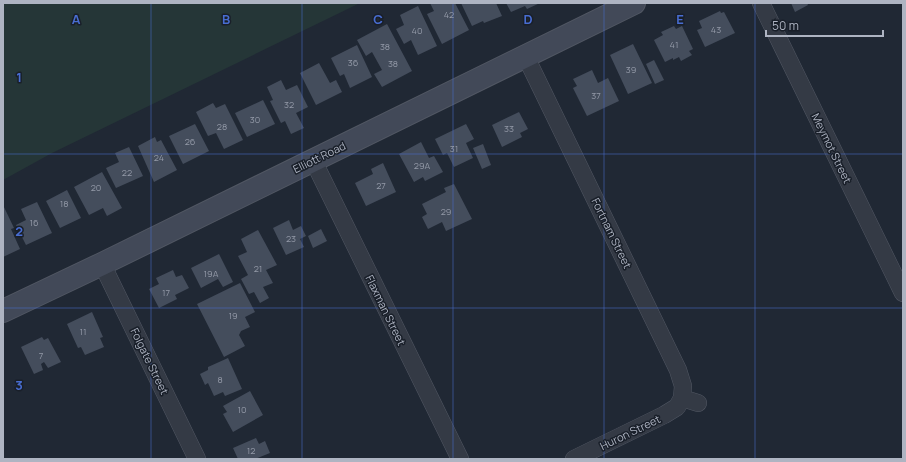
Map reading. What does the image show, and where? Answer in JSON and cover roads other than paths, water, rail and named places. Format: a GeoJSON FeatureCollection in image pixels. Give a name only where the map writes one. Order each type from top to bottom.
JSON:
{"type":"FeatureCollection","features":[{"type":"Feature","properties":{"kind":"street","name":"Elliott Road"},"geometry":{"type":"LineString","coordinates":[[3,311],[634,3]]}},
{"type":"Feature","properties":{"kind":"street","name":"Meymot Street"},"geometry":{"type":"LineString","coordinates":[[761,3],[903,293]]}},
{"type":"Feature","properties":{"kind":"street","name":"Fortnam Street"},"geometry":{"type":"LineString","coordinates":[[525,55],[678,370],[683,386],[690,400]]}},
{"type":"Feature","properties":{"kind":"street","name":"Flaxman Street"},"geometry":{"type":"LineString","coordinates":[[313,160],[460,459]]}},
{"type":"Feature","properties":{"kind":"street","name":"Folgate Street"},"geometry":{"type":"LineString","coordinates":[[102,264],[197,459]]}},
{"type":"Feature","properties":{"kind":"street","name":"Huron Street"},"geometry":{"type":"LineString","coordinates":[[574,459],[664,416],[690,400]]}}]}
